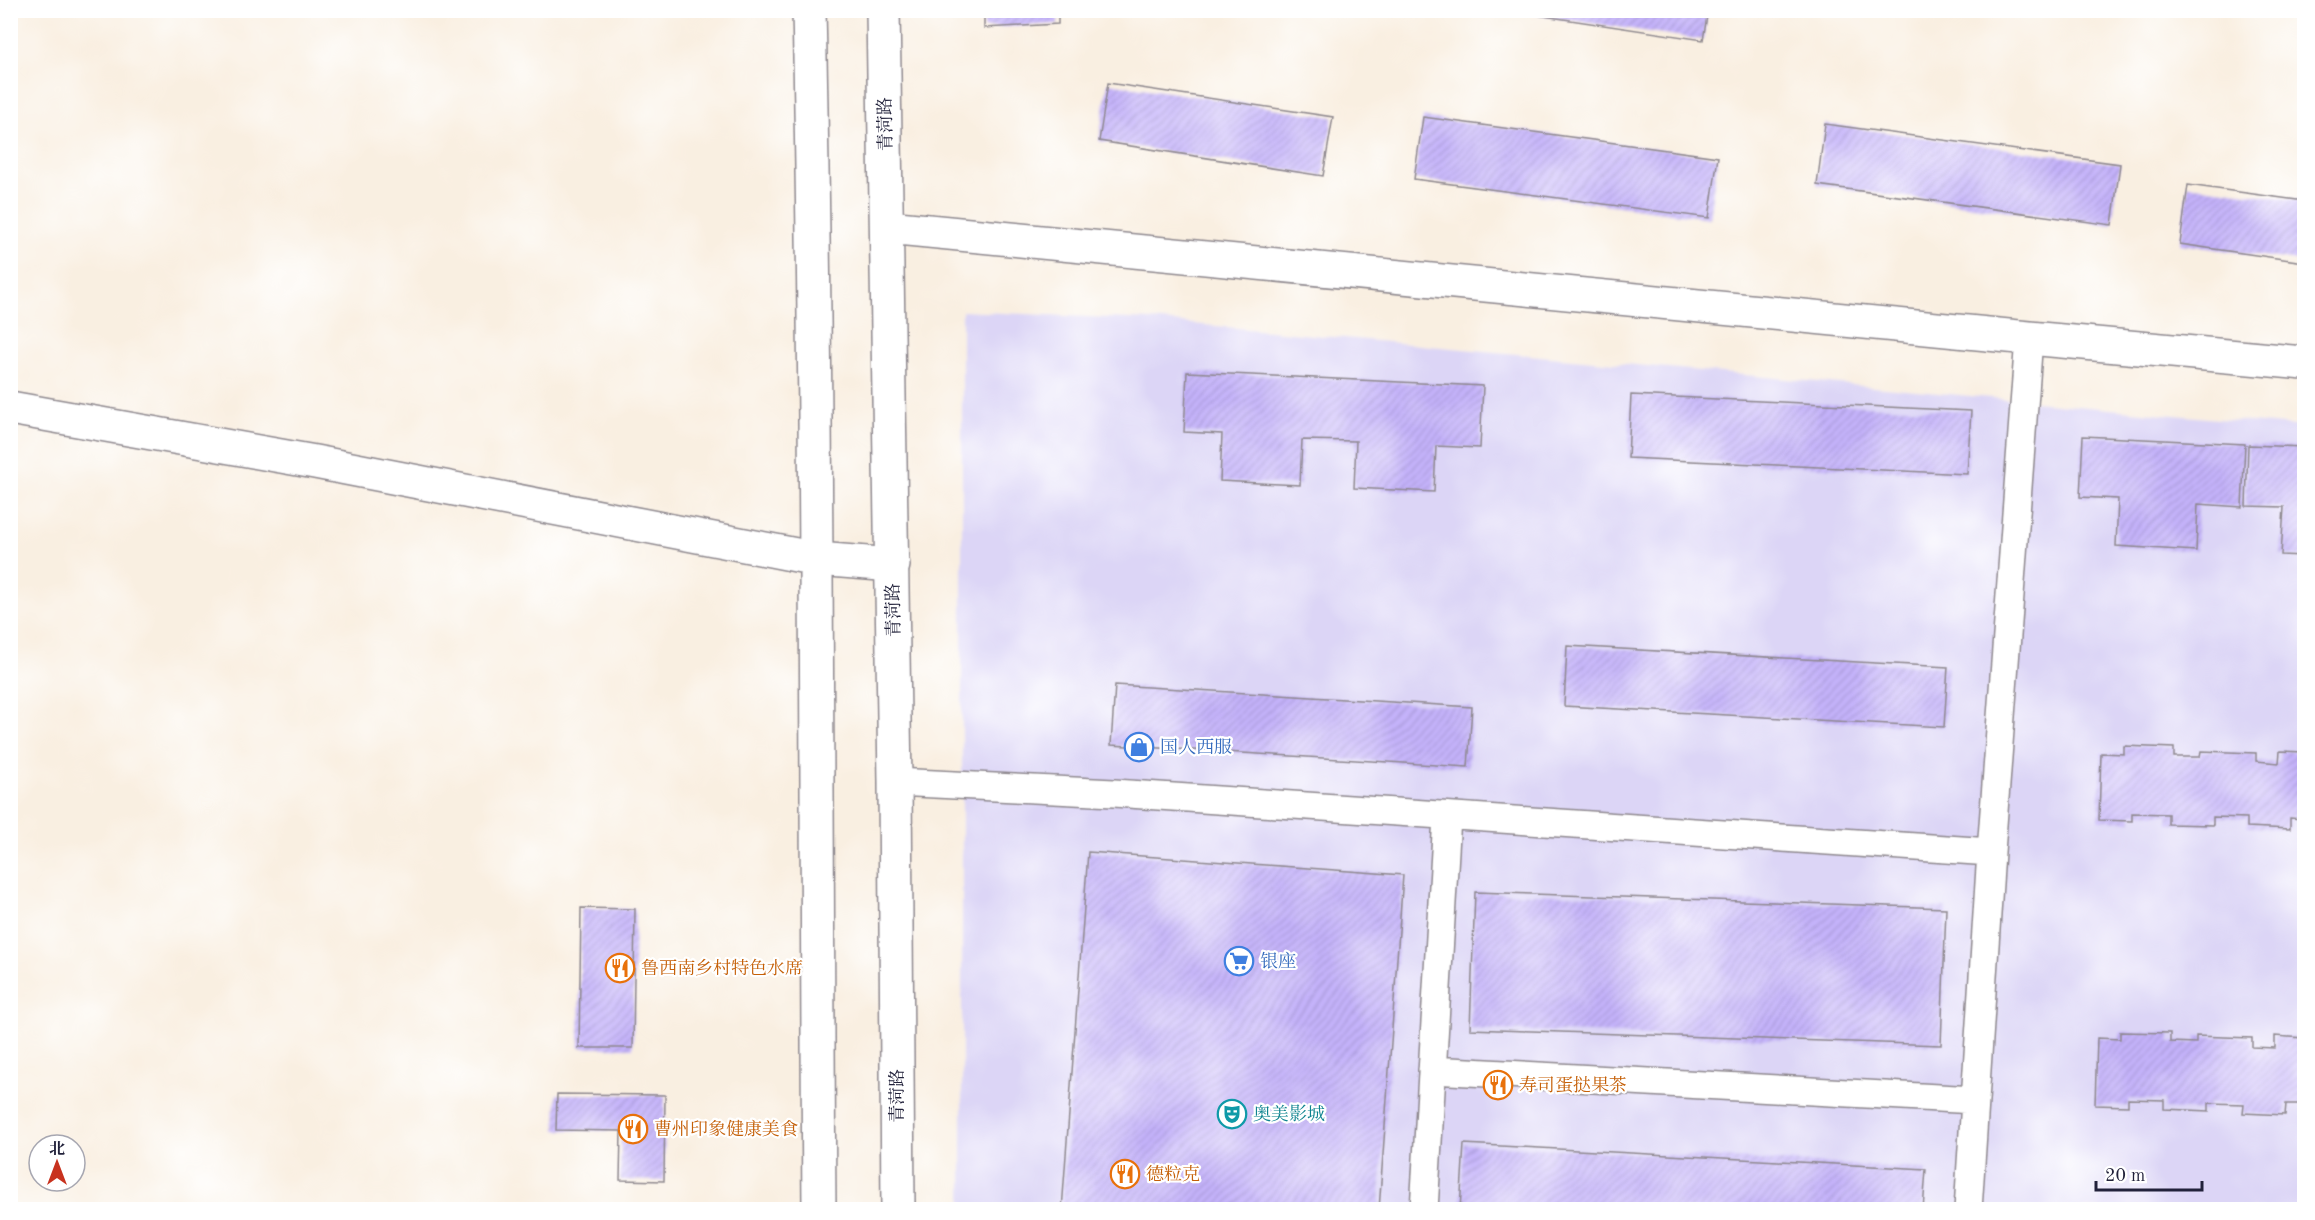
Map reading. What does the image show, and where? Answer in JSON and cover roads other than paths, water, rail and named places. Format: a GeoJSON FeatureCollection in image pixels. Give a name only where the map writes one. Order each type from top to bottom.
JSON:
{"type":"FeatureCollection","features":[{"type":"Feature","properties":{"kind":"main road"},"geometry":{"type":"LineString","coordinates":[[809,10],[817,559],[819,1209]]}},
{"type":"Feature","properties":{"kind":"main road","name":"青菏路"},"geometry":{"type":"LineString","coordinates":[[883,10],[896,782],[898,1209]]}},
{"type":"Feature","properties":{"kind":"main road"},"geometry":{"type":"LineString","coordinates":[[887,226],[2029,339],[2304,363]]}},
{"type":"Feature","properties":{"kind":"main road"},"geometry":{"type":"LineString","coordinates":[[10,408],[315,462],[817,559],[892,565]]}},
{"type":"Feature","properties":{"kind":"street"},"geometry":{"type":"LineString","coordinates":[[1968,1209],[1991,852],[2029,339]]}},
{"type":"Feature","properties":{"kind":"street"},"geometry":{"type":"LineString","coordinates":[[896,782],[1114,793],[1991,852]]}},
{"type":"Feature","properties":{"kind":"street"},"geometry":{"type":"LineString","coordinates":[[1424,1209],[1447,817]]}},
{"type":"Feature","properties":{"kind":"street"},"geometry":{"type":"LineString","coordinates":[[1432,1070],[1975,1100]]}},
{"type":"Feature","properties":{"kind":"place","name":"国人西服"},"geometry":{"type":"Point","coordinates":[1139,747]}},
{"type":"Feature","properties":{"kind":"place","name":"银座"},"geometry":{"type":"Point","coordinates":[1239,961]}},
{"type":"Feature","properties":{"kind":"place","name":"鲁西南乡村特色水席"},"geometry":{"type":"Point","coordinates":[620,968]}},
{"type":"Feature","properties":{"kind":"place","name":"寿司蛋挞果茶"},"geometry":{"type":"Point","coordinates":[1498,1085]}},
{"type":"Feature","properties":{"kind":"place","name":"奥美影城"},"geometry":{"type":"Point","coordinates":[1232,1114]}},
{"type":"Feature","properties":{"kind":"place","name":"曹州印象健康美食"},"geometry":{"type":"Point","coordinates":[633,1129]}},
{"type":"Feature","properties":{"kind":"place","name":"德粒克"},"geometry":{"type":"Point","coordinates":[1125,1174]}}]}
